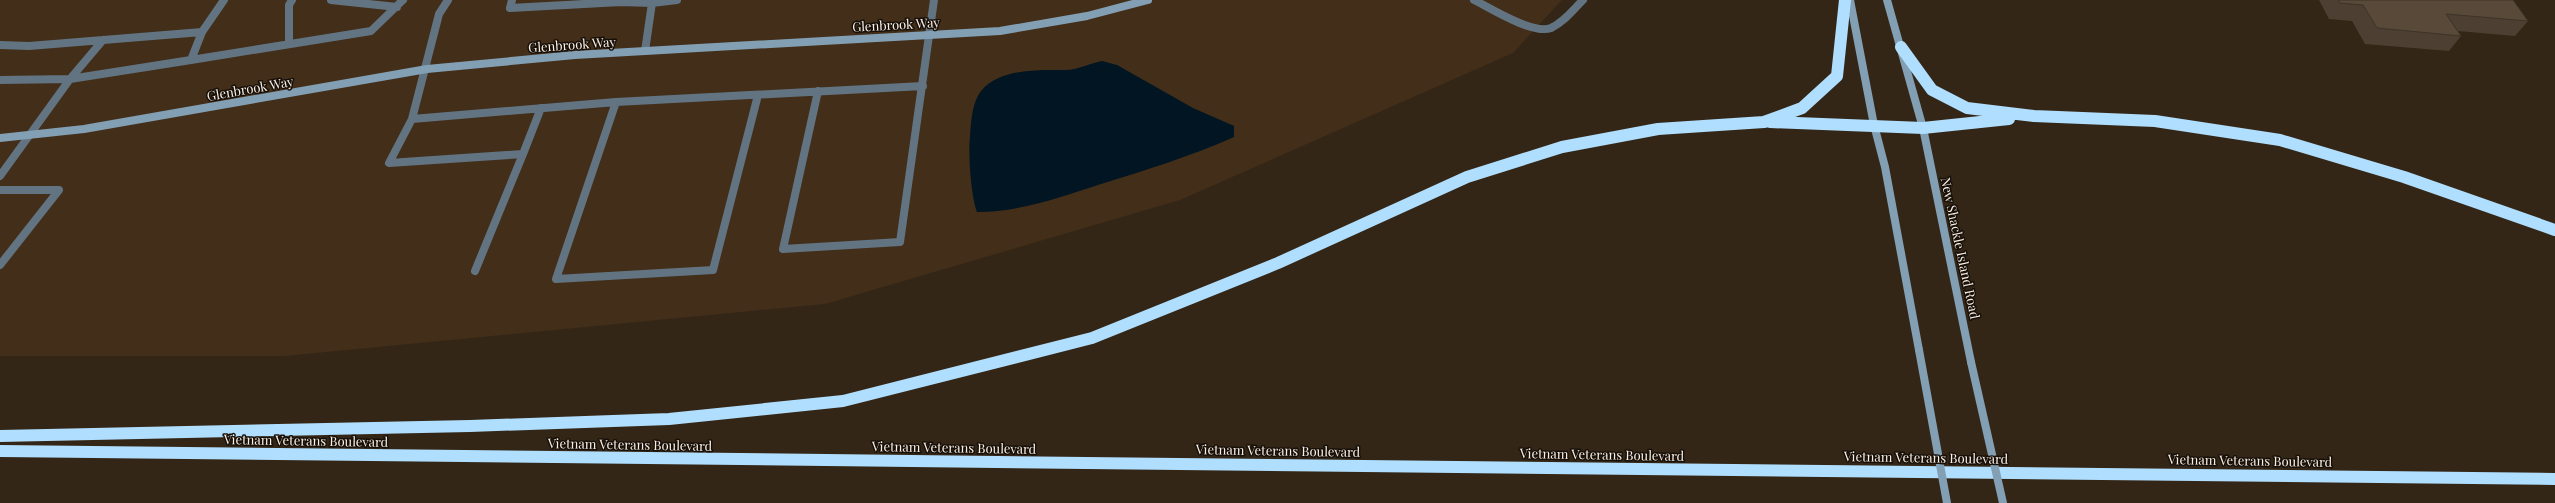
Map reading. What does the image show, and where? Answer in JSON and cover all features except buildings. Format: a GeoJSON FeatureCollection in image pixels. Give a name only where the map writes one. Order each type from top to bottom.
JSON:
{"type":"FeatureCollection","features":[{"type":"Feature","properties":{"kind":"highway"},"geometry":{"type":"LineString","coordinates":[[1764,122],[1802,108],[1837,76],[1845,0]]}},
{"type":"Feature","properties":{"kind":"highway"},"geometry":{"type":"LineString","coordinates":[[1901,47],[1932,90],[1967,108],[2034,116],[2155,121],[2280,140],[2404,177],[2555,230]]}},
{"type":"Feature","properties":{"kind":"highway"},"geometry":{"type":"LineString","coordinates":[[0,436],[470,426],[669,419],[843,401],[1092,338],[1278,263],[1467,177],[1562,147],[1658,129],[1764,122],[1923,128],[2034,116]]}},
{"type":"Feature","properties":{"kind":"highway","name":"Vietnam Veterans Boulevard"},"geometry":{"type":"LineString","coordinates":[[0,451],[2555,479]]}},
{"type":"Feature","properties":{"kind":"main road","name":"Glenbrook Way"},"geometry":{"type":"LineString","coordinates":[[0,138],[84,129],[427,69],[645,51],[1000,31],[1088,16],[1148,0]]}},
{"type":"Feature","properties":{"kind":"main road"},"geometry":{"type":"LineString","coordinates":[[1850,0],[1874,126],[1885,168],[1947,503]]}},
{"type":"Feature","properties":{"kind":"main road","name":"New Shackle Island Road"},"geometry":{"type":"LineString","coordinates":[[1887,0],[1923,128],[1971,362],[2003,503]]}},
{"type":"Feature","properties":{"kind":"lane"},"geometry":{"type":"LineString","coordinates":[[191,60],[202,32],[224,0]]}},
{"type":"Feature","properties":{"kind":"lane"},"geometry":{"type":"LineString","coordinates":[[289,42],[289,5],[292,0]]}},
{"type":"Feature","properties":{"kind":"lane"},"geometry":{"type":"LineString","coordinates":[[331,0],[397,7]]}},
{"type":"Feature","properties":{"kind":"lane"},"geometry":{"type":"LineString","coordinates":[[0,80],[70,79],[191,60],[289,42],[371,31],[403,0]]}},
{"type":"Feature","properties":{"kind":"lane"},"geometry":{"type":"LineString","coordinates":[[448,0],[440,14],[427,69],[412,119],[389,163],[523,154]]}},
{"type":"Feature","properties":{"kind":"lane"},"geometry":{"type":"LineString","coordinates":[[512,0],[510,8],[637,1],[652,3],[677,0]]}},
{"type":"Feature","properties":{"kind":"lane"},"geometry":{"type":"LineString","coordinates":[[818,91],[782,249],[900,242],[931,34],[934,0]]}},
{"type":"Feature","properties":{"kind":"lane"},"geometry":{"type":"LineString","coordinates":[[1474,0],[1531,27],[1547,30],[1558,23],[1584,0]]}},
{"type":"Feature","properties":{"kind":"lane"},"geometry":{"type":"LineString","coordinates":[[645,51],[652,3]]}},
{"type":"Feature","properties":{"kind":"lane"},"geometry":{"type":"LineString","coordinates":[[0,45],[29,46],[202,32]]}},
{"type":"Feature","properties":{"kind":"lane"},"geometry":{"type":"LineString","coordinates":[[0,176],[32,134],[70,79],[103,40]]}},
{"type":"Feature","properties":{"kind":"lane"},"geometry":{"type":"LineString","coordinates":[[412,119],[616,102],[923,86]]}},
{"type":"Feature","properties":{"kind":"lane"},"geometry":{"type":"LineString","coordinates":[[616,102],[556,279],[713,270],[758,94]]}},
{"type":"Feature","properties":{"kind":"lane"},"geometry":{"type":"LineString","coordinates":[[474,271],[541,108]]}},
{"type":"Feature","properties":{"kind":"lane"},"geometry":{"type":"LineString","coordinates":[[0,190],[59,190],[0,265]]}},
{"type":"Feature","properties":{"kind":"shaded area"},"geometry":{"type":"Polygon","coordinates":[[[0,0],[1562,0],[1513,53],[1180,200],[825,304],[285,356],[0,356],[0,0]]]}},
{"type":"Feature","properties":{"kind":"water"},"geometry":{"type":"Polygon","coordinates":[[[1102,61],[1117,65],[1193,108],[1234,126],[1234,137],[1168,162],[1056,199],[1025,207],[977,212],[972,186],[969,144],[974,106],[982,90],[990,83],[1010,74],[1033,71],[1070,70],[1102,61]]]}}]}
